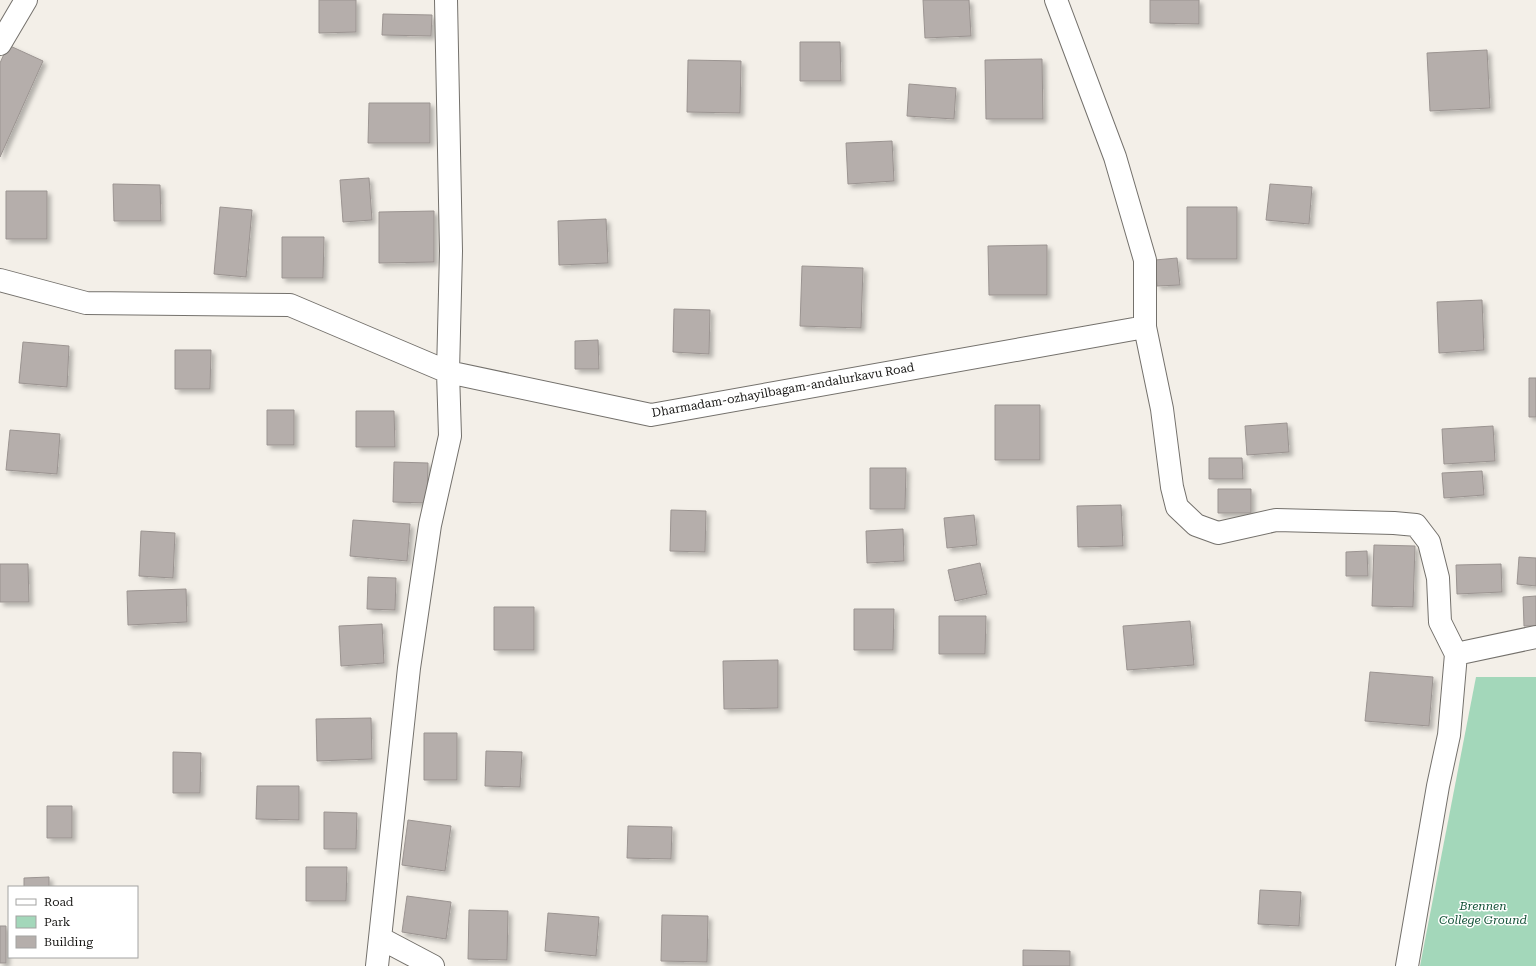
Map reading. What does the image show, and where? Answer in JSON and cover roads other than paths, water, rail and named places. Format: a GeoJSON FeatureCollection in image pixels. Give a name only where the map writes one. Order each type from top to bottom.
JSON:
{"type":"FeatureCollection","features":[{"type":"Feature","properties":{"kind":"street"},"geometry":{"type":"LineString","coordinates":[[0,44],[26,0]]}},
{"type":"Feature","properties":{"kind":"street"},"geometry":{"type":"LineString","coordinates":[[377,966],[409,668],[430,525],[450,436],[448,372],[451,251],[446,0]]}},
{"type":"Feature","properties":{"kind":"street"},"geometry":{"type":"LineString","coordinates":[[1056,0],[1115,157],[1146,260],[1145,327],[1162,409],[1172,487],[1177,508],[1196,524],[1218,533],[1276,520],[1394,522],[1416,525],[1429,542],[1438,578],[1440,622],[1456,654],[1449,735],[1438,786],[1407,966]]}},
{"type":"Feature","properties":{"kind":"street","name":"Dharmadam-ozhayilbagam-andalurkavu Road"},"geometry":{"type":"LineString","coordinates":[[0,280],[86,302],[290,305],[448,372],[651,415],[1145,327]]}},
{"type":"Feature","properties":{"kind":"street"},"geometry":{"type":"LineString","coordinates":[[1456,654],[1536,637]]}},
{"type":"Feature","properties":{"kind":"street"},"geometry":{"type":"LineString","coordinates":[[380,938],[433,966]]}},
{"type":"Feature","properties":{"kind":"park label","name":"Brennen College Ground"},"geometry":{"type":"Point","coordinates":[1483,913]}}]}
